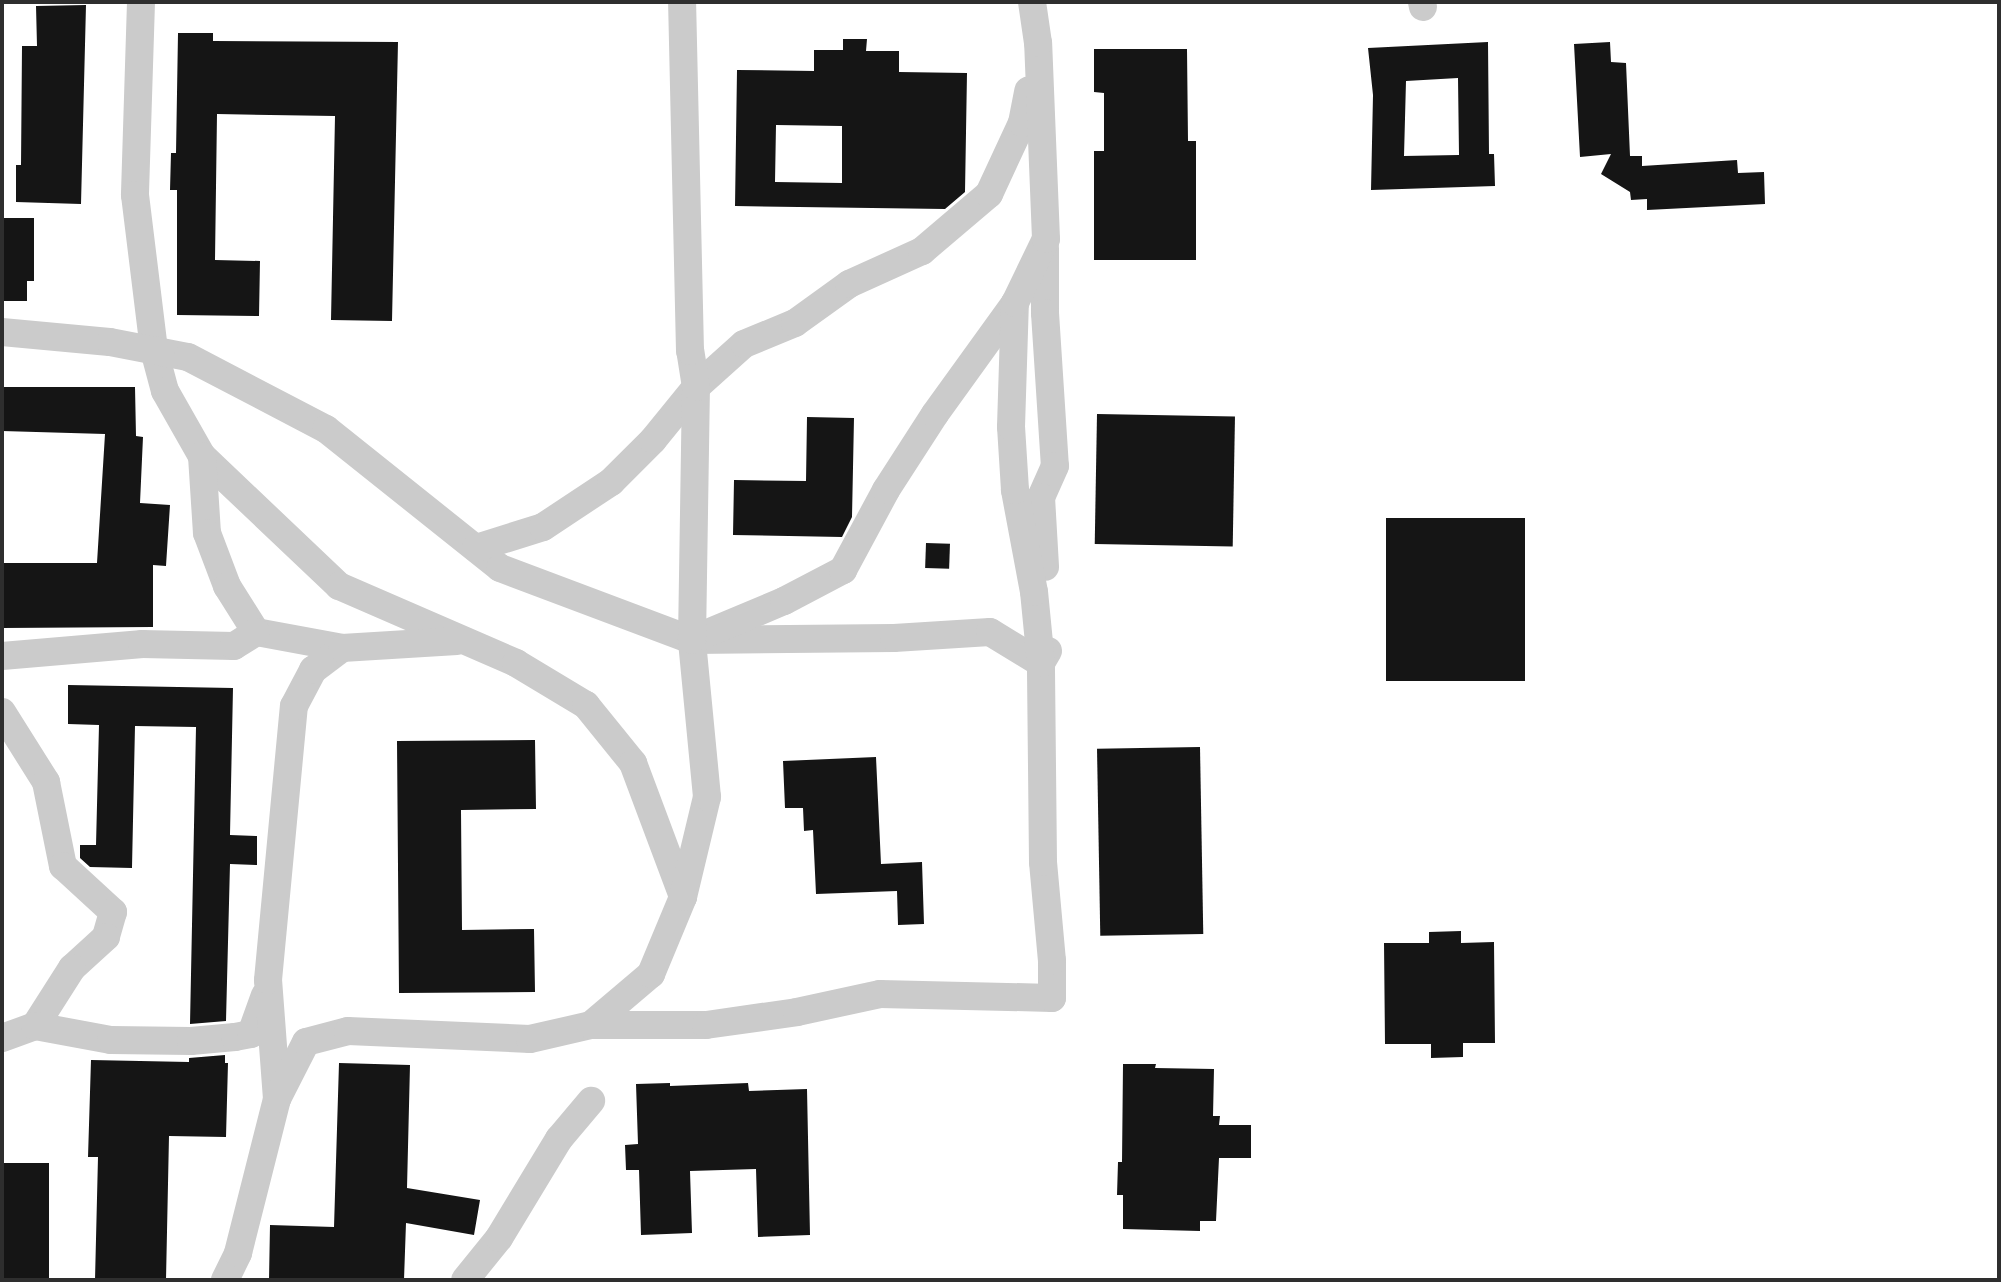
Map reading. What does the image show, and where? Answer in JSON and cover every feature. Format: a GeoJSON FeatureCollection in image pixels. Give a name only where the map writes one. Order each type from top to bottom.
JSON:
{"type":"FeatureCollection","features":[{"type":"Feature","properties":{"kind":"street"},"geometry":{"type":"LineString","coordinates":[[141,2],[135,195],[154,350],[165,391],[202,456],[339,586],[516,663],[586,705],[633,763],[683,897]]}},
{"type":"Feature","properties":{"kind":"street"},"geometry":{"type":"LineString","coordinates":[[591,1025],[651,974],[683,897],[707,797],[692,640],[696,387],[689,321],[682,2]]}},
{"type":"Feature","properties":{"kind":"street"},"geometry":{"type":"LineString","coordinates":[[1032,2],[1038,43],[1046,239],[1045,313],[1055,466],[1041,497],[1051,646],[1041,663]]}},
{"type":"Feature","properties":{"kind":"street"},"geometry":{"type":"LineString","coordinates":[[476,548],[543,527],[611,482],[653,440],[696,387],[744,344],[795,323],[849,284],[922,251],[989,194],[1022,123],[1038,43]]}},
{"type":"Feature","properties":{"kind":"street"},"geometry":{"type":"LineString","coordinates":[[692,640],[784,601],[843,570],[886,490],[975,354],[1015,303],[1046,239]]}},
{"type":"Feature","properties":{"kind":"street"},"geometry":{"type":"LineString","coordinates":[[225,1280],[238,1253],[277,1099],[306,1042],[348,1031],[530,1039],[591,1025],[706,1025],[797,1012],[880,994],[1052,998],[1052,961],[1043,862],[1041,663],[1034,592],[1014,474],[1011,427],[1015,303]]}},
{"type":"Feature","properties":{"kind":"street"},"geometry":{"type":"LineString","coordinates":[[2,332],[110,342],[188,357],[326,429],[500,568],[692,640],[894,638],[990,632],[1041,663]]}},
{"type":"Feature","properties":{"kind":"street"},"geometry":{"type":"LineString","coordinates":[[202,456],[207,533],[227,586],[256,632]]}},
{"type":"Feature","properties":{"kind":"street"},"geometry":{"type":"LineString","coordinates":[[2,656],[142,644],[234,646],[256,632],[342,648],[464,640]]}},
{"type":"Feature","properties":{"kind":"street"},"geometry":{"type":"LineString","coordinates":[[2,1038],[35,1026],[111,1040],[191,1041],[251,1034],[260,1015],[268,980],[294,706],[313,670],[342,648]]}},
{"type":"Feature","properties":{"kind":"street"},"geometry":{"type":"LineString","coordinates":[[2,712],[46,782],[63,866],[113,912],[106,937],[72,968],[35,1026]]}},
{"type":"Feature","properties":{"kind":"street"},"geometry":{"type":"LineString","coordinates":[[268,980],[277,1099]]}},
{"type":"Feature","properties":{"kind":"street"},"geometry":{"type":"LineString","coordinates":[[465,1280],[499,1238],[559,1139],[591,1101]]}},
{"type":"Feature","properties":{"kind":"building"},"geometry":{"type":"Polygon","coordinates":[[[86,5],[81,204],[16,202],[16,165],[21,165],[22,46],[37,46],[36,6],[86,5]]]}},
{"type":"Feature","properties":{"kind":"building"},"geometry":{"type":"Polygon","coordinates":[[[178,33],[213,33],[213,41],[398,42],[392,321],[331,320],[335,116],[217,114],[215,260],[260,261],[259,316],[177,315],[177,190],[170,190],[171,153],[176,153],[178,33]]]}},
{"type":"Feature","properties":{"kind":"building"},"geometry":{"type":"Polygon","coordinates":[[[843,39],[867,39],[866,51],[899,51],[899,72],[967,73],[965,192],[945,209],[735,206],[737,70],[814,71],[814,50],[843,50],[843,39]],[[776,125],[775,182],[842,183],[842,126],[776,125]]]}},
{"type":"Feature","properties":{"kind":"building"},"geometry":{"type":"Polygon","coordinates":[[[1488,42],[1489,154],[1494,154],[1495,186],[1371,190],[1373,95],[1368,48],[1488,42]],[[1458,78],[1406,81],[1404,156],[1459,155],[1458,78]]]}},
{"type":"Feature","properties":{"kind":"building"},"geometry":{"type":"Polygon","coordinates":[[[1610,42],[1611,62],[1626,63],[1630,156],[1642,156],[1642,166],[1737,160],[1738,173],[1764,172],[1765,204],[1647,210],[1647,199],[1631,200],[1630,192],[1601,174],[1611,154],[1580,157],[1574,44],[1610,42]]]}},
{"type":"Feature","properties":{"kind":"building"},"geometry":{"type":"Polygon","coordinates":[[[1094,49],[1187,49],[1188,141],[1196,141],[1196,260],[1094,260],[1094,151],[1104,151],[1104,93],[1094,92],[1094,49]]]}},
{"type":"Feature","properties":{"kind":"building"},"geometry":{"type":"Polygon","coordinates":[[[4,218],[34,218],[34,281],[27,281],[27,301],[2,301],[4,218]]]}},
{"type":"Feature","properties":{"kind":"building"},"geometry":{"type":"Polygon","coordinates":[[[2,387],[135,387],[136,436],[143,437],[140,503],[170,505],[166,566],[153,565],[153,627],[2,628],[2,563],[97,563],[105,434],[2,431],[2,387]]]}},
{"type":"Feature","properties":{"kind":"building"},"geometry":{"type":"Polygon","coordinates":[[[1097,414],[1235,416],[1233,546],[1095,544],[1097,414]]]}},
{"type":"Feature","properties":{"kind":"building"},"geometry":{"type":"Polygon","coordinates":[[[807,417],[854,418],[852,517],[842,537],[733,535],[734,480],[806,481],[807,417]]]}},
{"type":"Feature","properties":{"kind":"building"},"geometry":{"type":"Polygon","coordinates":[[[1386,518],[1525,518],[1525,681],[1386,681],[1386,518]]]}},
{"type":"Feature","properties":{"kind":"building"},"geometry":{"type":"Polygon","coordinates":[[[926,543],[950,544],[949,569],[925,568],[926,543]]]}},
{"type":"Feature","properties":{"kind":"building"},"geometry":{"type":"Polygon","coordinates":[[[68,685],[233,688],[230,835],[257,836],[257,865],[230,864],[226,1021],[190,1024],[196,727],[135,726],[132,868],[90,867],[80,858],[80,845],[96,845],[99,725],[68,724],[68,685]]]}},
{"type":"Feature","properties":{"kind":"building"},"geometry":{"type":"Polygon","coordinates":[[[535,740],[536,809],[461,810],[462,930],[534,929],[535,992],[399,993],[397,741],[535,740]]]}},
{"type":"Feature","properties":{"kind":"building"},"geometry":{"type":"Polygon","coordinates":[[[1200,747],[1203,934],[1100,936],[1097,749],[1200,747]]]}},
{"type":"Feature","properties":{"kind":"building"},"geometry":{"type":"Polygon","coordinates":[[[876,757],[881,864],[922,862],[924,924],[898,925],[897,891],[816,894],[813,830],[804,831],[803,808],[785,808],[783,761],[876,757]]]}},
{"type":"Feature","properties":{"kind":"building"},"geometry":{"type":"Polygon","coordinates":[[[1461,931],[1461,943],[1494,942],[1495,1043],[1463,1043],[1463,1057],[1431,1058],[1431,1044],[1385,1044],[1384,943],[1429,943],[1429,932],[1461,931]]]}},
{"type":"Feature","properties":{"kind":"building"},"geometry":{"type":"Polygon","coordinates":[[[225,1055],[225,1063],[228,1063],[226,1137],[169,1136],[166,1280],[95,1280],[98,1157],[88,1157],[91,1060],[189,1062],[189,1058],[225,1055]]]}},
{"type":"Feature","properties":{"kind":"building"},"geometry":{"type":"Polygon","coordinates":[[[339,1063],[410,1065],[407,1188],[480,1200],[474,1235],[406,1223],[404,1280],[269,1280],[270,1225],[334,1227],[339,1063]]]}},
{"type":"Feature","properties":{"kind":"building"},"geometry":{"type":"Polygon","coordinates":[[[1123,1064],[1214,1069],[1213,1116],[1220,1116],[1219,1125],[1251,1125],[1251,1158],[1219,1158],[1216,1221],[1200,1221],[1200,1231],[1123,1229],[1123,1195],[1117,1195],[1118,1162],[1122,1162],[1123,1064]]]}},
{"type":"Feature","properties":{"kind":"building"},"geometry":{"type":"Polygon","coordinates":[[[670,1083],[670,1086],[748,1083],[749,1091],[807,1089],[810,1235],[758,1237],[756,1169],[690,1171],[692,1233],[641,1235],[639,1170],[626,1170],[625,1145],[638,1144],[636,1084],[670,1083]]]}},
{"type":"Feature","properties":{"kind":"building"},"geometry":{"type":"Polygon","coordinates":[[[2,1163],[49,1163],[49,1280],[2,1280],[2,1163]]]}}]}
